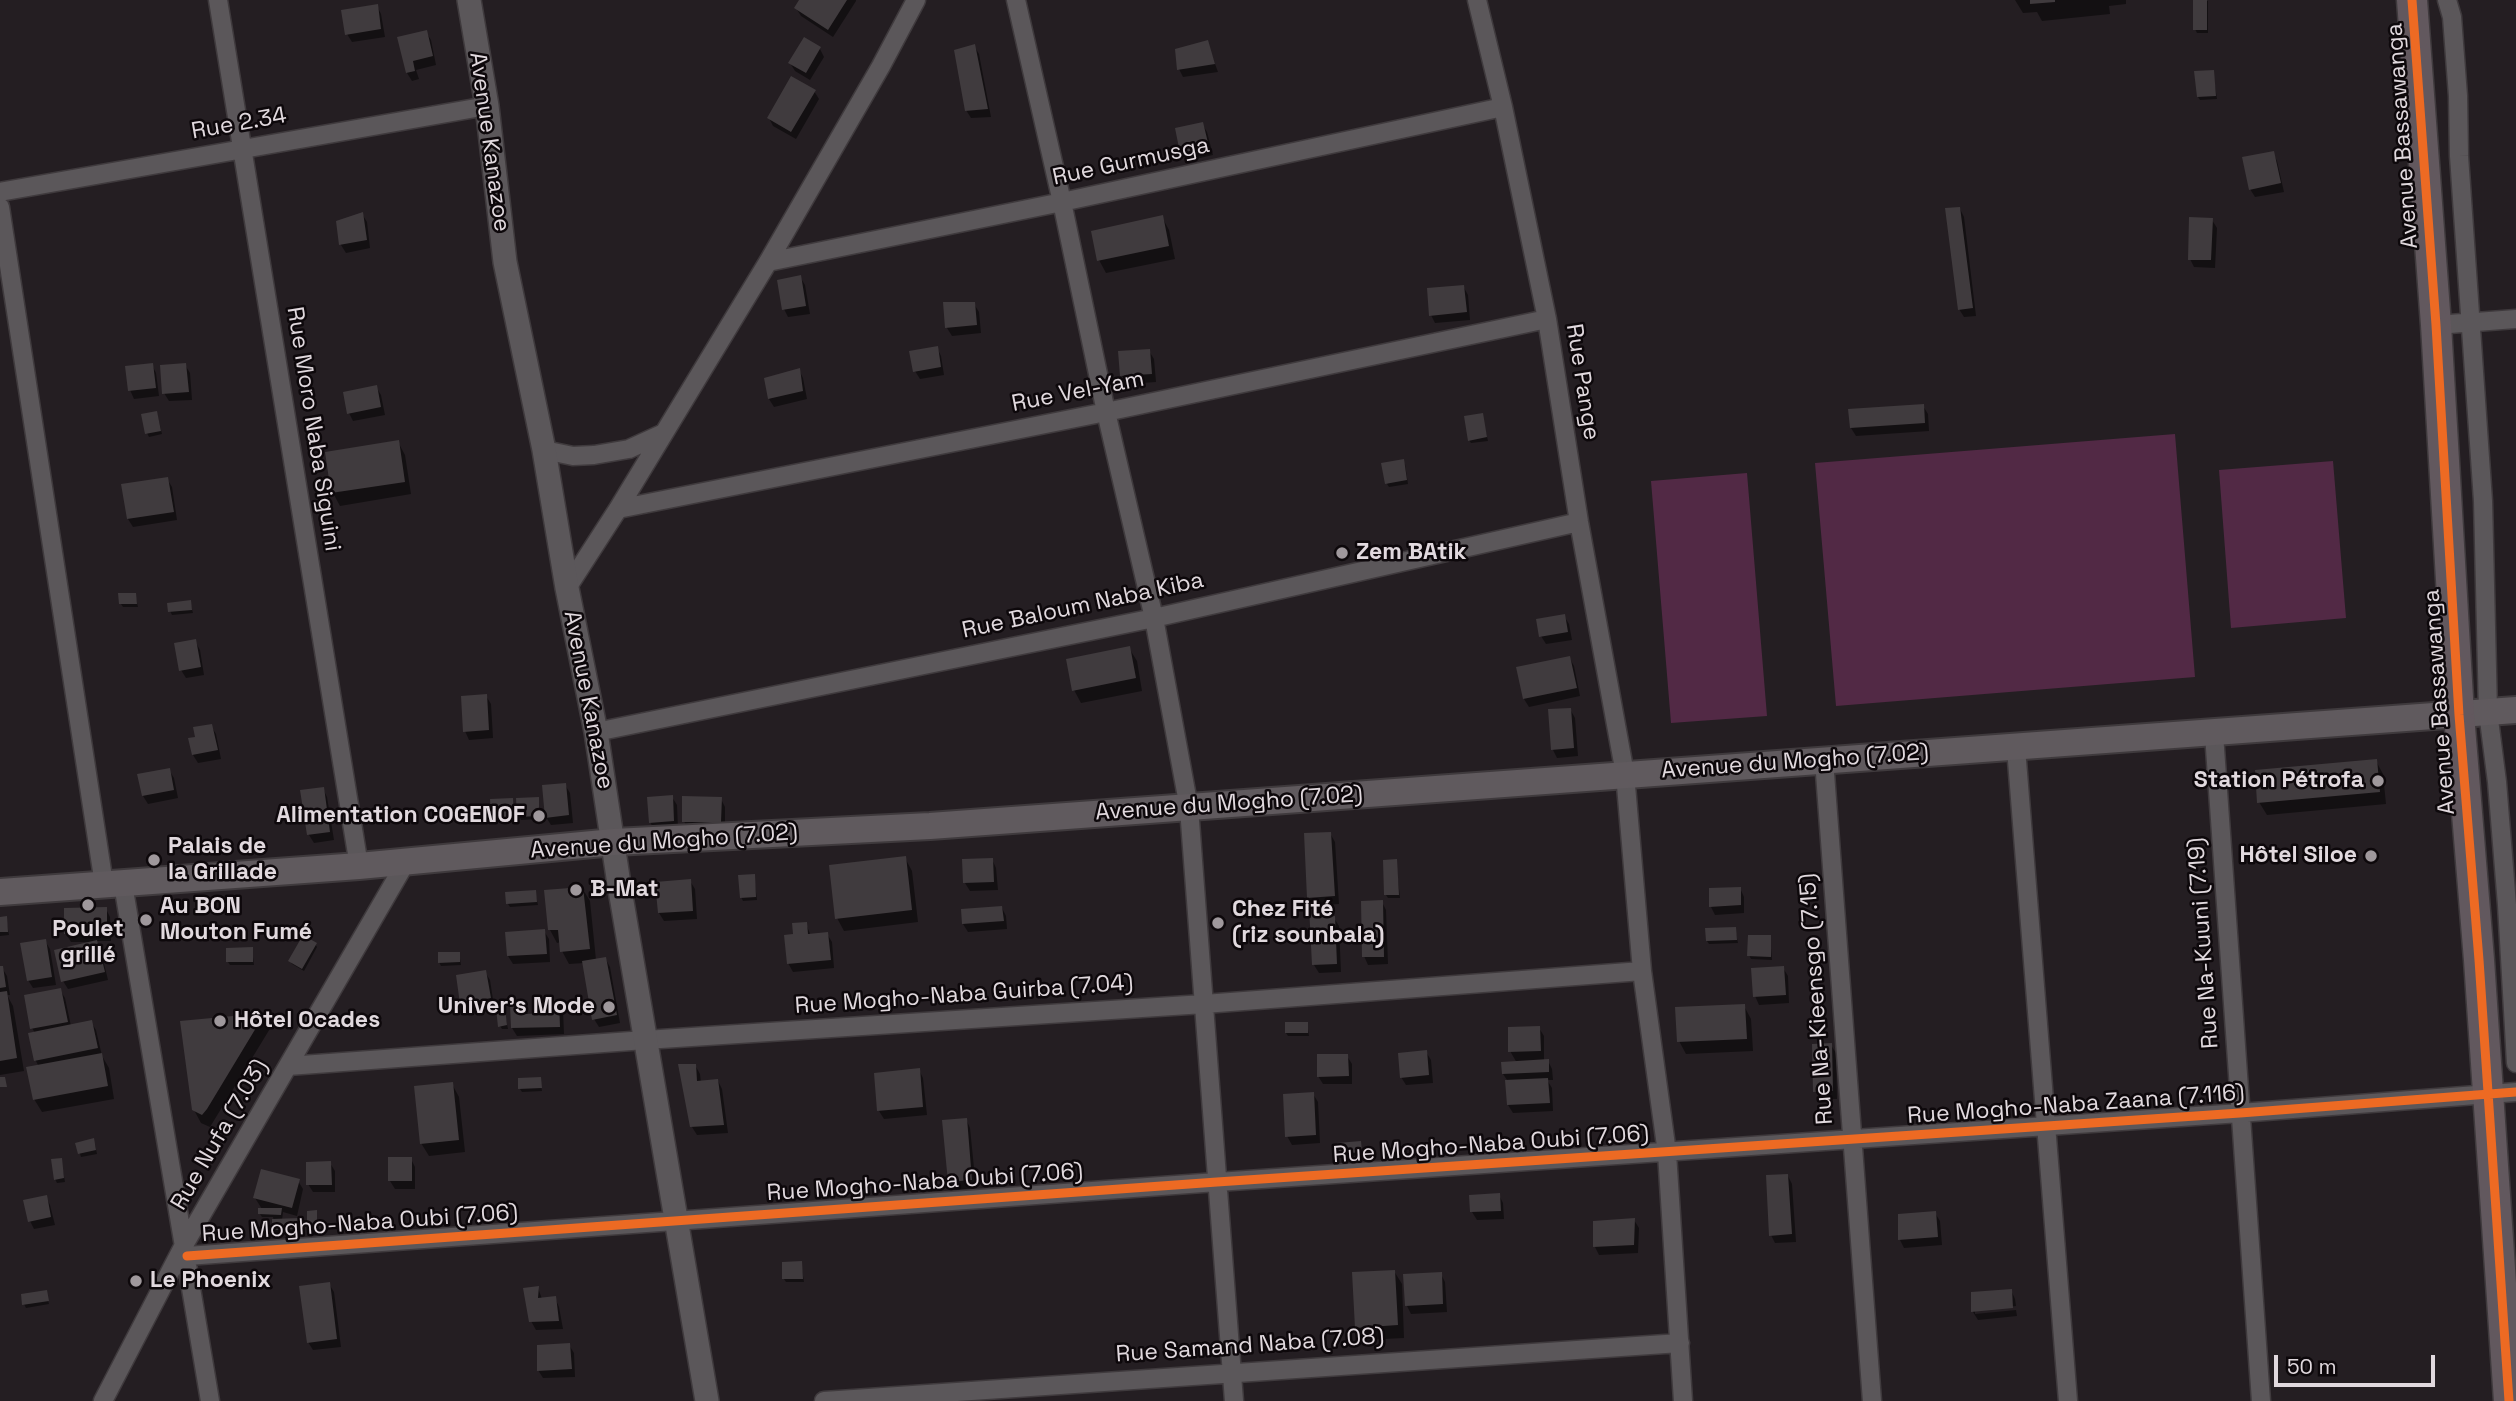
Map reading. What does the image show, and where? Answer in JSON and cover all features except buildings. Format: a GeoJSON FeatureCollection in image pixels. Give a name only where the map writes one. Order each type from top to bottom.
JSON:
{"type":"FeatureCollection","features":[{"type":"Feature","properties":{"kind":"highway","name":"Avenue Bassawanga"},"geometry":{"type":"LineString","coordinates":[[2412,0],[2436,325],[2473,714],[2502,1093],[2510,1401]]}},
{"type":"Feature","properties":{"kind":"main road","name":"Avenue du Mogho (7.02)"},"geometry":{"type":"LineString","coordinates":[[0,892],[359,866],[614,842],[930,826],[2516,710]]}},
{"type":"Feature","properties":{"kind":"street","name":"Rue Moro Naba Siguini"},"geometry":{"type":"LineString","coordinates":[[218,0],[359,866]]}},
{"type":"Feature","properties":{"kind":"street","name":"Avenue Kanazoe"},"geometry":{"type":"LineString","coordinates":[[469,0],[487,106],[505,262],[544,450],[567,588],[596,732],[707,1401]]}},
{"type":"Feature","properties":{"kind":"street"},"geometry":{"type":"LineString","coordinates":[[567,588],[768,262],[916,0]]}},
{"type":"Feature","properties":{"kind":"street"},"geometry":{"type":"LineString","coordinates":[[1016,0],[1154,618],[1189,808],[1234,1401]]}},
{"type":"Feature","properties":{"kind":"street","name":"Rue Pange"},"geometry":{"type":"LineString","coordinates":[[1477,0],[1503,107],[1547,319],[1579,522],[1625,774],[1642,971],[1667,1153],[1683,1401]]}},
{"type":"Feature","properties":{"kind":"street"},"geometry":{"type":"LineString","coordinates":[[2447,0],[2452,18],[2457,83],[2469,323],[2483,501],[2473,714],[2497,782],[2516,1063]]}},
{"type":"Feature","properties":{"kind":"street","name":"Rue 2.34"},"geometry":{"type":"LineString","coordinates":[[0,192],[487,106]]}},
{"type":"Feature","properties":{"kind":"street","name":"Rue Gurmusga"},"geometry":{"type":"LineString","coordinates":[[768,262],[1503,107]]}},
{"type":"Feature","properties":{"kind":"street"},"geometry":{"type":"LineString","coordinates":[[0,207],[114,884],[185,1251],[210,1401]]}},
{"type":"Feature","properties":{"kind":"street","name":"Rue Vel-Yam"},"geometry":{"type":"LineString","coordinates":[[618,509],[1106,412],[1547,319]]}},
{"type":"Feature","properties":{"kind":"street"},"geometry":{"type":"LineString","coordinates":[[2436,325],[2516,319]]}},
{"type":"Feature","properties":{"kind":"street"},"geometry":{"type":"LineString","coordinates":[[544,450],[573,456],[594,455],[629,449],[664,433]]}},
{"type":"Feature","properties":{"kind":"street","name":"Rue Baloum Naba Kiba"},"geometry":{"type":"LineString","coordinates":[[596,732],[1154,618],[1579,522]]}},
{"type":"Feature","properties":{"kind":"street","name":"Rue Na-Kuuni (7.19)"},"geometry":{"type":"LineString","coordinates":[[2214,734],[2261,1401]]}},
{"type":"Feature","properties":{"kind":"street"},"geometry":{"type":"LineString","coordinates":[[2016,748],[2068,1401]]}},
{"type":"Feature","properties":{"kind":"street","name":"Rue Na-Kieensgo (7.15)"},"geometry":{"type":"LineString","coordinates":[[1824,761],[1872,1401]]}},
{"type":"Feature","properties":{"kind":"street","name":"Rue Nufa (7.03)"},"geometry":{"type":"LineString","coordinates":[[103,1401],[288,1066],[406,862]]}},
{"type":"Feature","properties":{"kind":"street","name":"Rue Mogho-Naba Guirba (7.04)"},"geometry":{"type":"LineString","coordinates":[[288,1066],[1204,1004],[1642,971]]}},
{"type":"Feature","properties":{"kind":"street","name":"Rue Mogho-Naba Zaana (7.116)"},"geometry":{"type":"LineString","coordinates":[[1667,1153],[2502,1093]]}},
{"type":"Feature","properties":{"kind":"street","name":"Rue Mogho-Naba Oubi (7.06)"},"geometry":{"type":"LineString","coordinates":[[185,1251],[1667,1153]]}},
{"type":"Feature","properties":{"kind":"street","name":"Rue Samand Naba (7.08)"},"geometry":{"type":"LineString","coordinates":[[824,1401],[1232,1371],[1680,1343]]}},
{"type":"Feature","properties":{"kind":"shaded area"},"geometry":{"type":"Polygon","coordinates":[[[2175,434],[2195,677],[1836,706],[1815,463],[2175,434]]]}},
{"type":"Feature","properties":{"kind":"shaded area"},"geometry":{"type":"Polygon","coordinates":[[[2333,461],[2346,618],[2231,628],[2219,470],[2333,461]]]}},
{"type":"Feature","properties":{"kind":"shaded area"},"geometry":{"type":"Polygon","coordinates":[[[1747,473],[1767,716],[1671,723],[1651,481],[1747,473]]]}},
{"type":"Feature","properties":{"kind":"cycle path"},"geometry":{"type":"LineString","coordinates":[[2412,0],[2436,325],[2459,715],[2479,960],[2509,1401]]}},
{"type":"Feature","properties":{"kind":"cycle path"},"geometry":{"type":"LineString","coordinates":[[187,1256],[2516,1092]]}},
{"type":"Feature","properties":{"kind":"place","name":"Zem BAtik"},"geometry":{"type":"Point","coordinates":[1342,553]}},
{"type":"Feature","properties":{"kind":"place","name":"Station Pétrofa"},"geometry":{"type":"Point","coordinates":[2378,781]}},
{"type":"Feature","properties":{"kind":"place","name":"Alimentation COGENOF"},"geometry":{"type":"Point","coordinates":[539,816]}},
{"type":"Feature","properties":{"kind":"place","name":"Hôtel Siloe"},"geometry":{"type":"Point","coordinates":[2371,856]}},
{"type":"Feature","properties":{"kind":"place","name":"Palais de la Grillade"},"geometry":{"type":"Point","coordinates":[154,860]}},
{"type":"Feature","properties":{"kind":"place","name":"B-Mat"},"geometry":{"type":"Point","coordinates":[576,890]}},
{"type":"Feature","properties":{"kind":"place","name":"Poulet grillé"},"geometry":{"type":"Point","coordinates":[88,905]}},
{"type":"Feature","properties":{"kind":"place","name":"Au BON Mouton Fumé"},"geometry":{"type":"Point","coordinates":[146,920]}},
{"type":"Feature","properties":{"kind":"place","name":"Chez Fité (riz sounbala)"},"geometry":{"type":"Point","coordinates":[1218,923]}},
{"type":"Feature","properties":{"kind":"place","name":"Univer's Mode"},"geometry":{"type":"Point","coordinates":[609,1007]}},
{"type":"Feature","properties":{"kind":"place","name":"Hôtel Ocades"},"geometry":{"type":"Point","coordinates":[220,1021]}},
{"type":"Feature","properties":{"kind":"place","name":"Le Phoenix"},"geometry":{"type":"Point","coordinates":[136,1281]}}]}
